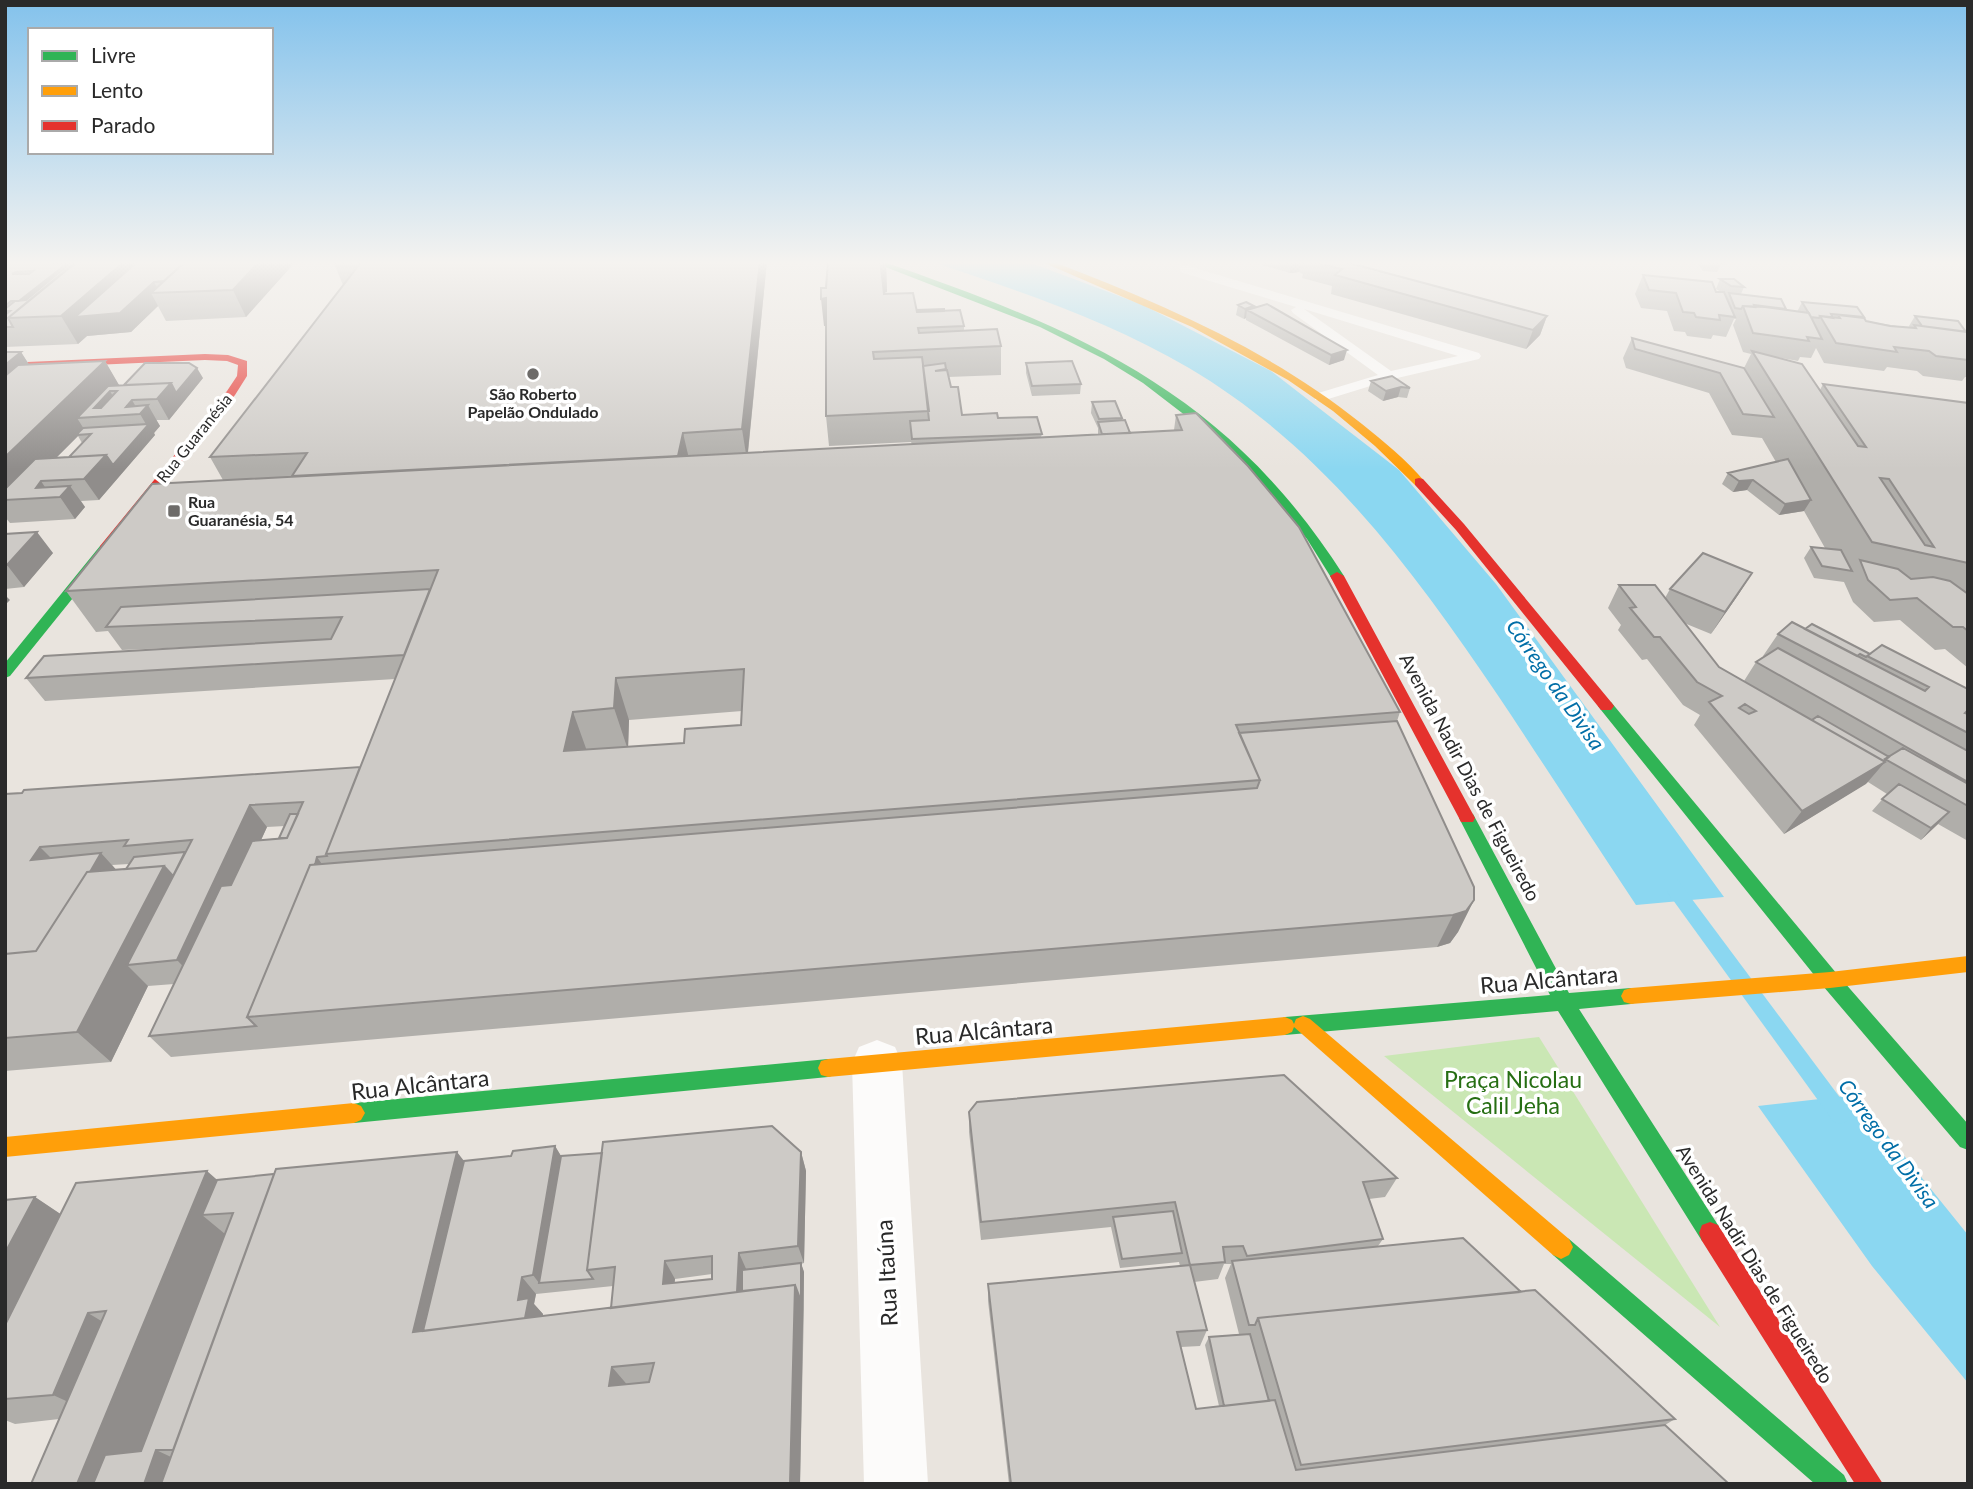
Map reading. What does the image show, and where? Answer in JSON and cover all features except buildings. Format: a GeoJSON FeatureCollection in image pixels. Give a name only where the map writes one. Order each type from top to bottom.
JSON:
{"type":"FeatureCollection","features":[{"type":"Feature","properties":{"kind":"main road","name":"Avenida Nadir Dias de Figueiredo"},"geometry":{"type":"LineString","coordinates":[[1055,330],[1177,402],[1217,432],[1315,537],[1368,629],[1563,1001],[1870,1484]]}},
{"type":"Feature","properties":{"kind":"main road"},"geometry":{"type":"LineString","coordinates":[[1210,330],[1246,349],[1320,397],[1399,461],[1460,527],[1830,980],[1968,1140]]}},
{"type":"Feature","properties":{"kind":"main road","name":"Rua Guaranésia"},"geometry":{"type":"LineString","coordinates":[[5,366],[205,357],[228,358],[243,363],[242,376],[231,393],[5,673]]}},
{"type":"Feature","properties":{"kind":"main road","name":"Rua Alcântara"},"geometry":{"type":"LineString","coordinates":[[5,1147],[877,1063],[1563,1001],[1830,980],[1968,964]]}},
{"type":"Feature","properties":{"kind":"main road"},"geometry":{"type":"LineString","coordinates":[[1303,1025],[1835,1484]]}},
{"type":"Feature","properties":{"kind":"street","name":"Rua Itaúna"},"geometry":{"type":"LineString","coordinates":[[877,1063],[896,1484]]}},
{"type":"Feature","properties":{"kind":"lane"},"geometry":{"type":"LineString","coordinates":[[1325,330],[1389,376]]}},
{"type":"Feature","properties":{"kind":"lane"},"geometry":{"type":"LineString","coordinates":[[1320,397],[1389,376],[1474,356],[1388,330]]}},
{"type":"Feature","properties":{"kind":"green space","name":"Praça Nicolau Calil Jeha"},"geometry":{"type":"Polygon","coordinates":[[[1539,1037],[1720,1327],[1384,1056],[1539,1037]]]}},
{"type":"Feature","properties":{"kind":"water"},"geometry":{"type":"Polygon","coordinates":[[[1116,330],[1192,330],[1271,371],[1399,470],[1496,584],[1724,897],[1636,905],[1467,650],[1399,558],[1362,515],[1324,474],[1282,435],[1238,400],[1189,368],[1116,330]]]}},
{"type":"Feature","properties":{"kind":"water"},"geometry":{"type":"Polygon","coordinates":[[[1855,1095],[1968,1235],[1968,1383],[1872,1266],[1758,1106],[1855,1095]]]}},
{"type":"Feature","properties":{"kind":"waterway","name":"Córrego da Divisa"},"geometry":{"type":"LineString","coordinates":[[1671,884],[1840,1114]]}},
{"type":"Feature","properties":{"kind":"traffic: fast"},"geometry":{"type":"LineString","coordinates":[[1055,330],[1147,381],[1185,407],[1220,436],[1254,467],[1285,501],[1313,537],[1337,576]]}},
{"type":"Feature","properties":{"kind":"traffic: fast"},"geometry":{"type":"LineString","coordinates":[[5,673],[105,549]]}},
{"type":"Feature","properties":{"kind":"traffic: fast"},"geometry":{"type":"LineString","coordinates":[[1606,706],[1830,980],[1968,1140]]}},
{"type":"Feature","properties":{"kind":"traffic: fast"},"geometry":{"type":"LineString","coordinates":[[1467,818],[1563,1001],[1710,1233]]}},
{"type":"Feature","properties":{"kind":"traffic: fast"},"geometry":{"type":"LineString","coordinates":[[1285,1026],[1631,996]]}},
{"type":"Feature","properties":{"kind":"traffic: fast"},"geometry":{"type":"LineString","coordinates":[[354,1113],[828,1068]]}},
{"type":"Feature","properties":{"kind":"traffic: fast"},"geometry":{"type":"LineString","coordinates":[[1561,1247],[1835,1484]]}},
{"type":"Feature","properties":{"kind":"traffic: slow"},"geometry":{"type":"LineString","coordinates":[[1206,330],[1292,378],[1337,409],[1419,482]]}},
{"type":"Feature","properties":{"kind":"traffic: slow"},"geometry":{"type":"LineString","coordinates":[[1631,996],[1830,980],[1968,964]]}},
{"type":"Feature","properties":{"kind":"traffic: slow"},"geometry":{"type":"LineString","coordinates":[[1303,1025],[1561,1247]]}},
{"type":"Feature","properties":{"kind":"traffic: slow"},"geometry":{"type":"LineString","coordinates":[[828,1068],[1285,1026]]}},
{"type":"Feature","properties":{"kind":"traffic: slow"},"geometry":{"type":"LineString","coordinates":[[5,1147],[354,1113]]}},
{"type":"Feature","properties":{"kind":"traffic: jam"},"geometry":{"type":"LineString","coordinates":[[5,366],[205,357],[228,358],[243,363],[242,376],[231,393],[105,549]]}},
{"type":"Feature","properties":{"kind":"traffic: jam"},"geometry":{"type":"LineString","coordinates":[[1419,482],[1460,527],[1606,706]]}},
{"type":"Feature","properties":{"kind":"traffic: jam"},"geometry":{"type":"LineString","coordinates":[[1337,576],[1467,818]]}},
{"type":"Feature","properties":{"kind":"traffic: jam"},"geometry":{"type":"LineString","coordinates":[[1710,1233],[1870,1484]]}},
{"type":"Feature","properties":{"kind":"place","name":"São Roberto Papelão Ondulado"},"geometry":{"type":"Point","coordinates":[533,374]}},
{"type":"Feature","properties":{"kind":"place","name":"Rua Guaranésia, 54"},"geometry":{"type":"Point","coordinates":[174,511]}}]}
